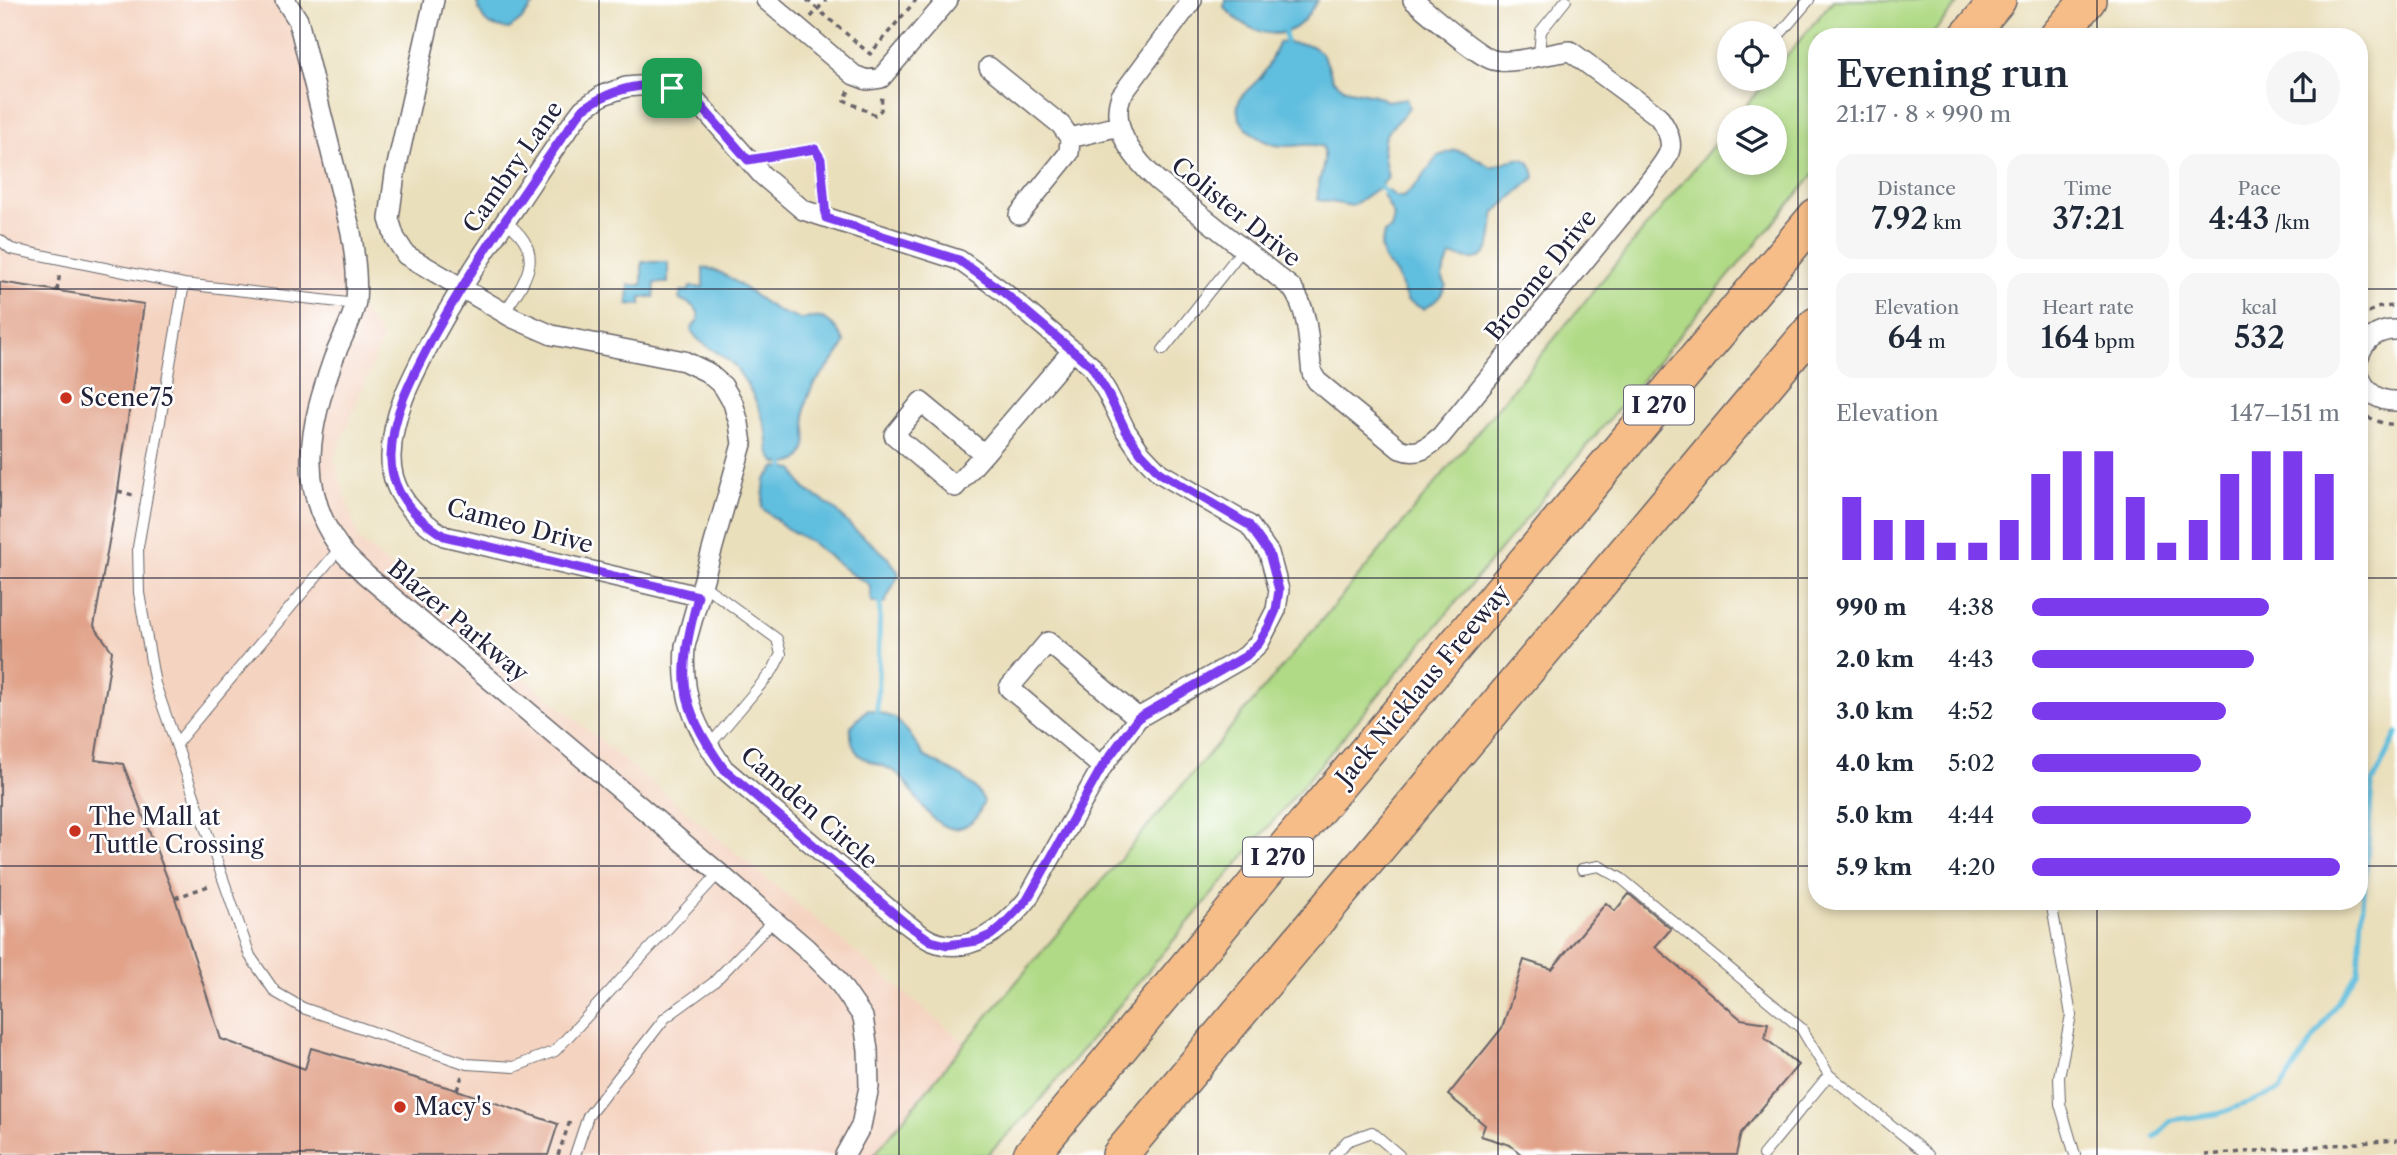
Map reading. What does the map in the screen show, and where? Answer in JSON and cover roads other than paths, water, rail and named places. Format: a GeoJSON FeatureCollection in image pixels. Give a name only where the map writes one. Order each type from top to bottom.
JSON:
{"type":"FeatureCollection","features":[{"type":"Feature","properties":{"kind":"highway"},"geometry":{"type":"LineString","coordinates":[[1975,28],[1998,0]]}},
{"type":"Feature","properties":{"kind":"highway"},"geometry":{"type":"LineString","coordinates":[[2065,28],[2088,0]]}},
{"type":"Feature","properties":{"kind":"highway","name":"Jack Nicklaus Freeway"},"geometry":{"type":"LineString","coordinates":[[1031,1155],[1808,226]]}},
{"type":"Feature","properties":{"kind":"highway","name":"I 270"},"geometry":{"type":"LineString","coordinates":[[1120,1155],[1808,335]]}},
{"type":"Feature","properties":{"kind":"highway"},"geometry":{"type":"LineString","coordinates":[[1143,1155],[1239,1014]]}},
{"type":"Feature","properties":{"kind":"street","name":"Blazer Parkway"},"geometry":{"type":"LineString","coordinates":[[285,0],[298,20],[357,266],[356,304],[333,359],[310,438],[310,470],[320,513],[340,548],[384,591],[719,873],[806,948],[835,977],[863,1017],[868,1050],[869,1087],[861,1126],[845,1155]]}},
{"type":"Feature","properties":{"kind":"street","name":"Camden Circle"},"geometry":{"type":"LineString","coordinates":[[434,0],[395,174],[389,219],[395,238],[406,255],[504,313],[552,335],[684,361],[707,372],[723,386],[736,413],[742,444],[699,590],[685,646],[683,670],[692,717],[724,769],[894,914],[931,941],[947,945],[984,938],[1011,919],[1027,900],[1102,767]]}},
{"type":"Feature","properties":{"kind":"street"},"geometry":{"type":"LineString","coordinates":[[766,0],[854,75],[882,87],[947,0]]}},
{"type":"Feature","properties":{"kind":"street"},"geometry":{"type":"LineString","coordinates":[[1070,138],[1119,126],[1117,106],[1127,86],[1192,0]]}},
{"type":"Feature","properties":{"kind":"street"},"geometry":{"type":"LineString","coordinates":[[1413,0],[1492,60],[1511,61],[1539,55]]}},
{"type":"Feature","properties":{"kind":"street","name":"Broome Drive"},"geometry":{"type":"LineString","coordinates":[[1418,452],[1441,436],[1671,153],[1672,141],[1658,116],[1570,51],[1539,55]]}},
{"type":"Feature","properties":{"kind":"street"},"geometry":{"type":"LineString","coordinates":[[989,67],[1061,125],[1070,138],[1069,153],[1019,215]]}},
{"type":"Feature","properties":{"kind":"street","name":"Cambry Lane"},"geometry":{"type":"LineString","coordinates":[[461,286],[583,109],[603,95],[626,87],[650,85],[672,88],[695,99],[762,175],[803,211],[959,260],[1002,291],[1091,366],[1126,431],[1141,453],[1160,473],[1249,525],[1269,553],[1279,590],[1276,610],[1259,643],[1138,718],[1102,767]]}},
{"type":"Feature","properties":{"kind":"street","name":"Colister Drive"},"geometry":{"type":"LineString","coordinates":[[1119,126],[1130,150],[1143,167],[1292,288],[1305,311],[1312,373],[1317,381],[1400,449],[1410,453],[1418,452]]}},
{"type":"Feature","properties":{"kind":"street","name":"Cameo Drive"},"geometry":{"type":"LineString","coordinates":[[461,286],[409,383],[394,428],[391,457],[394,481],[405,505],[422,523],[444,536],[699,590]]}},
{"type":"Feature","properties":{"kind":"street"},"geometry":{"type":"LineString","coordinates":[[2368,341],[2378,333],[2397,330]]}},
{"type":"Feature","properties":{"kind":"street"},"geometry":{"type":"LineString","coordinates":[[984,454],[921,402],[894,435],[956,487],[1073,350]]}},
{"type":"Feature","properties":{"kind":"street"},"geometry":{"type":"LineString","coordinates":[[2368,390],[2379,398],[2397,401]]}},
{"type":"Feature","properties":{"kind":"street"},"geometry":{"type":"LineString","coordinates":[[1102,767],[1009,688],[1048,642],[1138,718]]}},
{"type":"Feature","properties":{"kind":"lane"},"geometry":{"type":"LineString","coordinates":[[1539,55],[1541,31],[1566,0]]}},
{"type":"Feature","properties":{"kind":"lane"},"geometry":{"type":"LineString","coordinates":[[1787,26],[1809,0]]}},
{"type":"Feature","properties":{"kind":"lane"},"geometry":{"type":"LineString","coordinates":[[748,160],[815,149],[821,159],[826,218]]}},
{"type":"Feature","properties":{"kind":"lane"},"geometry":{"type":"LineString","coordinates":[[504,313],[526,279],[530,252],[519,231],[505,221]]}},
{"type":"Feature","properties":{"kind":"lane"},"geometry":{"type":"LineString","coordinates":[[0,240],[11,249],[184,284],[356,304]]}},
{"type":"Feature","properties":{"kind":"lane"},"geometry":{"type":"LineString","coordinates":[[1163,349],[1243,249]]}},
{"type":"Feature","properties":{"kind":"lane"},"geometry":{"type":"LineString","coordinates":[[184,284],[138,547],[139,593],[155,684],[250,956],[275,992],[303,1008],[467,1064],[514,1067],[555,1051],[719,873]]}},
{"type":"Feature","properties":{"kind":"lane"},"geometry":{"type":"LineString","coordinates":[[176,744],[340,548]]}},
{"type":"Feature","properties":{"kind":"lane"},"geometry":{"type":"LineString","coordinates":[[699,590],[777,639],[781,654],[773,670],[708,747]]}},
{"type":"Feature","properties":{"kind":"lane"},"geometry":{"type":"LineString","coordinates":[[1581,869],[1599,866],[1622,879],[1801,1028],[1829,1075],[1928,1155]]}},
{"type":"Feature","properties":{"kind":"lane"},"geometry":{"type":"LineString","coordinates":[[2054,910],[2071,1015],[2059,1077],[2060,1104],[2076,1155]]}},
{"type":"Feature","properties":{"kind":"lane"},"geometry":{"type":"LineString","coordinates":[[576,1155],[588,1116],[665,1018],[713,983],[773,921]]}},
{"type":"Feature","properties":{"kind":"lane"},"geometry":{"type":"LineString","coordinates":[[1763,1155],[1829,1075]]}},
{"type":"Feature","properties":{"kind":"lane"},"geometry":{"type":"LineString","coordinates":[[1335,1155],[1347,1141],[1372,1132],[1399,1155]]}},
{"type":"Feature","properties":{"kind":"water"},"geometry":{"type":"Polygon","coordinates":[[[476,0],[538,0],[521,20],[509,29],[495,27],[486,22],[476,0]]]}},
{"type":"Feature","properties":{"kind":"water"},"geometry":{"type":"Polygon","coordinates":[[[1225,0],[1318,0],[1297,27],[1274,34],[1255,30],[1238,20],[1224,7],[1225,0]]]}},
{"type":"Feature","properties":{"kind":"water"},"geometry":{"type":"Polygon","coordinates":[[[1279,42],[1310,45],[1321,53],[1332,79],[1345,89],[1374,95],[1387,101],[1406,98],[1409,107],[1385,138],[1384,155],[1388,178],[1352,206],[1318,200],[1324,161],[1323,147],[1268,143],[1247,129],[1238,115],[1240,99],[1262,75],[1279,42]]]}},
{"type":"Feature","properties":{"kind":"water"},"geometry":{"type":"Polygon","coordinates":[[[1455,150],[1469,154],[1491,167],[1524,159],[1529,162],[1535,177],[1495,212],[1486,253],[1473,259],[1450,256],[1442,277],[1446,285],[1444,290],[1437,300],[1423,309],[1407,300],[1396,274],[1383,258],[1381,247],[1384,233],[1391,229],[1394,216],[1383,195],[1388,190],[1395,196],[1403,197],[1417,184],[1438,156],[1455,150]]]}},
{"type":"Feature","properties":{"kind":"water"},"geometry":{"type":"Polygon","coordinates":[[[642,262],[668,262],[668,283],[655,283],[654,297],[641,297],[641,305],[628,304],[629,285],[642,285],[642,262]]]}},
{"type":"Feature","properties":{"kind":"water"},"geometry":{"type":"Polygon","coordinates":[[[703,268],[721,273],[780,312],[801,319],[825,319],[836,328],[845,343],[809,394],[805,410],[806,444],[801,457],[795,461],[776,463],[769,450],[761,413],[745,382],[731,363],[701,341],[691,330],[698,320],[698,312],[679,299],[681,291],[689,291],[690,287],[703,287],[703,268]]]}},
{"type":"Feature","properties":{"kind":"water"},"geometry":{"type":"Polygon","coordinates":[[[776,467],[794,469],[805,489],[835,509],[849,525],[890,560],[899,574],[884,604],[871,602],[870,587],[866,582],[851,574],[811,542],[786,528],[762,508],[765,480],[776,467]]]}},
{"type":"Feature","properties":{"kind":"water"},"geometry":{"type":"Polygon","coordinates":[[[868,709],[895,718],[924,756],[963,777],[976,789],[984,801],[972,821],[955,829],[945,827],[928,813],[902,778],[886,767],[868,761],[855,750],[851,726],[868,709]]]}},
{"type":"Feature","properties":{"kind":"waterway"},"geometry":{"type":"LineString","coordinates":[[1285,32],[1286,42]]}},
{"type":"Feature","properties":{"kind":"waterway"},"geometry":{"type":"LineString","coordinates":[[1380,187],[1386,193]]}},
{"type":"Feature","properties":{"kind":"waterway"},"geometry":{"type":"LineString","coordinates":[[877,712],[880,603]]}},
{"type":"Feature","properties":{"kind":"waterway"},"geometry":{"type":"LineString","coordinates":[[2368,838],[2372,785],[2397,733]]}},
{"type":"Feature","properties":{"kind":"waterway"},"geometry":{"type":"LineString","coordinates":[[2155,1137],[2172,1120],[2218,1114],[2279,1091],[2358,971],[2363,910]]}},
{"type":"Feature","properties":{"kind":"place","name":"Scene75"},"geometry":{"type":"Point","coordinates":[66,398]}},
{"type":"Feature","properties":{"kind":"place","name":"The Mall at Tuttle Crossing"},"geometry":{"type":"Point","coordinates":[75,831]}},
{"type":"Feature","properties":{"kind":"place","name":"Macy's"},"geometry":{"type":"Point","coordinates":[400,1107]}}]}
